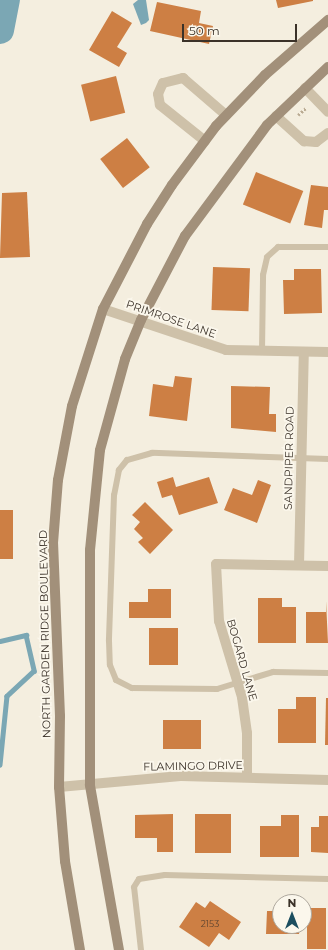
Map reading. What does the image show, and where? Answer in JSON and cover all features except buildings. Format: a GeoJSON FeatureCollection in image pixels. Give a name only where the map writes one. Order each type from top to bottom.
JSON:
{"type":"FeatureCollection","features":[{"type":"Feature","properties":{"kind":"main road","name":"NORTH GARDEN RIDGE BOULEVARD"},"geometry":{"type":"LineString","coordinates":[[80,950],[65,861],[59,788],[60,716],[53,543],[58,480],[72,406],[103,309],[147,224],[205,141],[226,115],[265,75],[328,20]]}},
{"type":"Feature","properties":{"kind":"main road"},"geometry":{"type":"LineString","coordinates":[[119,950],[90,785],[91,507],[100,450],[125,358],[141,320],[168,266],[208,201],[276,116],[328,67]]}},
{"type":"Feature","properties":{"kind":"street"},"geometry":{"type":"LineString","coordinates":[[205,141],[160,105],[158,94],[163,83],[183,78],[226,115]]}},
{"type":"Feature","properties":{"kind":"street"},"geometry":{"type":"LineString","coordinates":[[305,88],[328,112]]}},
{"type":"Feature","properties":{"kind":"street"},"geometry":{"type":"LineString","coordinates":[[276,116],[304,141],[316,142],[328,133]]}},
{"type":"Feature","properties":{"kind":"street","name":"PRIMROSE LANE"},"geometry":{"type":"LineString","coordinates":[[103,309],[141,320],[192,341],[226,350],[328,352]]}},
{"type":"Feature","properties":{"kind":"street","name":"SANDPIPER ROAD"},"geometry":{"type":"LineString","coordinates":[[299,565],[304,352]]}},
{"type":"Feature","properties":{"kind":"street","name":"BOGARD LANE"},"geometry":{"type":"LineString","coordinates":[[247,777],[248,733],[237,681],[218,621],[216,564],[328,566]]}},
{"type":"Feature","properties":{"kind":"street","name":"FLAMINGO DRIVE"},"geometry":{"type":"LineString","coordinates":[[59,788],[145,778],[247,777],[328,780]]}},
{"type":"Feature","properties":{"kind":"lane"},"geometry":{"type":"LineString","coordinates":[[262,351],[263,275],[267,257],[278,247],[328,247]]}},
{"type":"Feature","properties":{"kind":"lane"},"geometry":{"type":"LineString","coordinates":[[328,459],[152,453],[127,460],[119,470],[114,502],[109,633],[110,665],[116,680],[132,688],[185,691],[217,689],[237,681],[273,672],[328,672]]}},
{"type":"Feature","properties":{"kind":"lane"},"geometry":{"type":"LineString","coordinates":[[141,950],[134,887],[139,879],[165,875],[328,879]]}},
{"type":"Feature","properties":{"kind":"path"},"geometry":{"type":"LineString","coordinates":[[298,115],[306,108]]}},
{"type":"Feature","properties":{"kind":"water"},"geometry":{"type":"Polygon","coordinates":[[[138,0],[146,0],[149,20],[141,25],[133,4],[138,0]]]}},
{"type":"Feature","properties":{"kind":"waterway"},"geometry":{"type":"LineString","coordinates":[[0,30],[6,0]]}},
{"type":"Feature","properties":{"kind":"waterway"},"geometry":{"type":"LineString","coordinates":[[0,641],[26,635],[34,671],[7,696],[0,765]]}}]}
